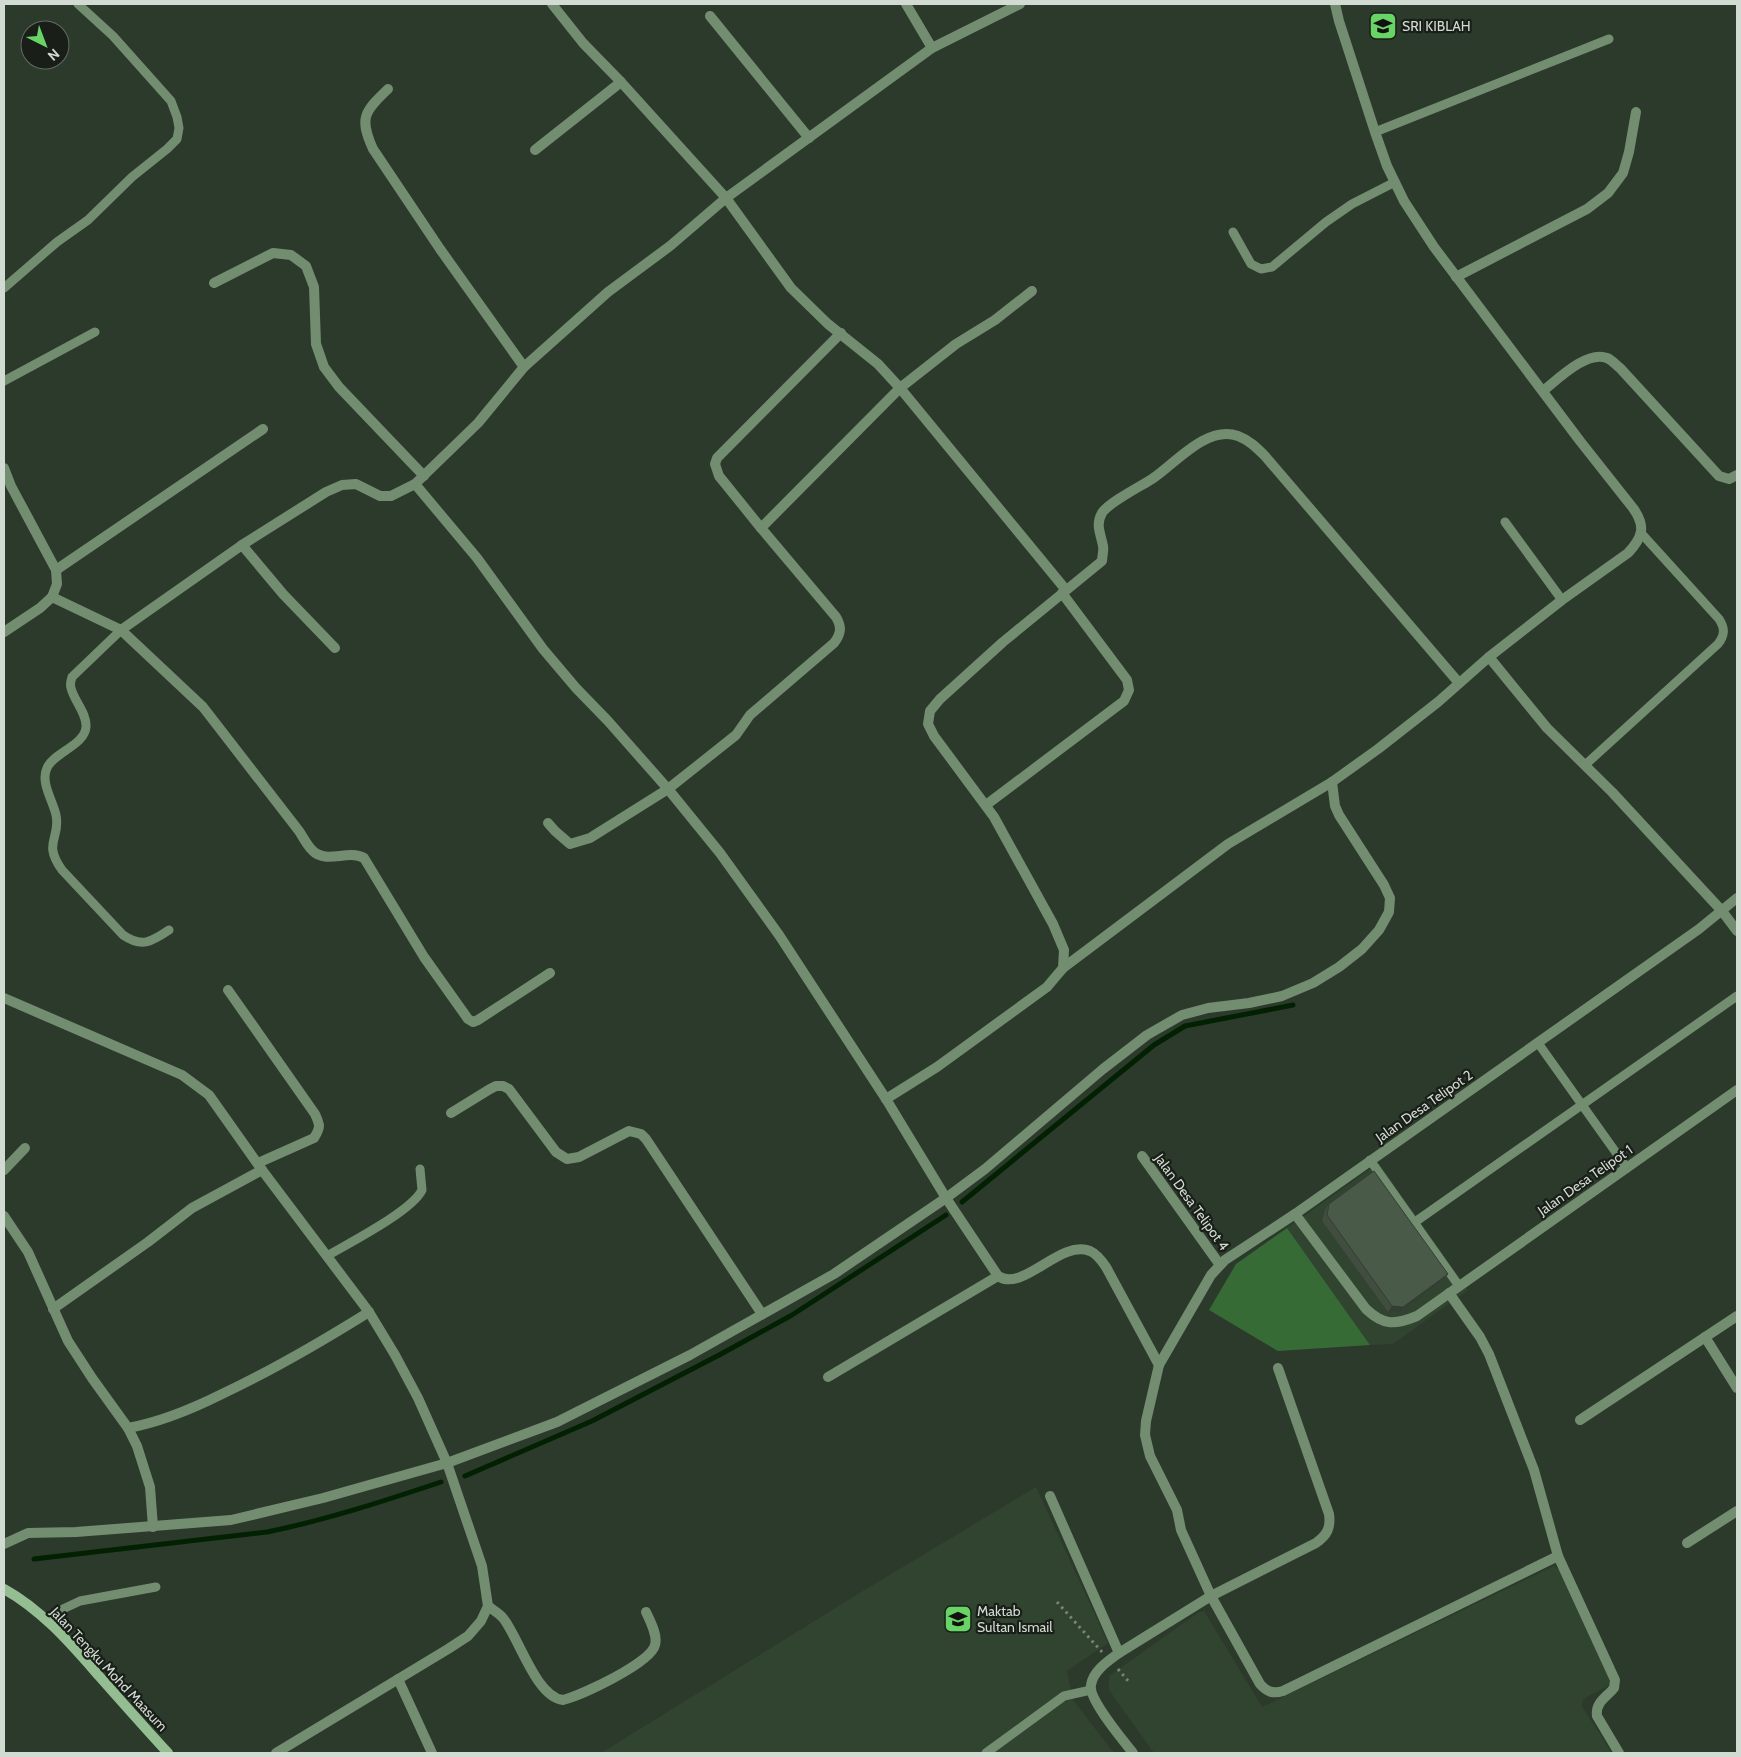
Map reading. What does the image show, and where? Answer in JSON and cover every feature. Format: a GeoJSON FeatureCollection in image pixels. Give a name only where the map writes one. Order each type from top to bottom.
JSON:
{"type":"FeatureCollection","features":[{"type":"Feature","properties":{"kind":"main road","name":"Jalan Tengku Mohd Maasum"},"geometry":{"type":"LineString","coordinates":[[4,1589],[17,1596],[48,1621],[165,1752]]}},
{"type":"Feature","properties":{"kind":"street"},"geometry":{"type":"LineString","coordinates":[[552,4],[583,43],[726,198],[791,288],[828,324],[878,364],[900,388],[1064,592],[1127,680],[1129,690],[1124,701],[986,805]]}},
{"type":"Feature","properties":{"kind":"street"},"geometry":{"type":"LineString","coordinates":[[906,4],[932,48]]}},
{"type":"Feature","properties":{"kind":"street"},"geometry":{"type":"LineString","coordinates":[[122,630],[242,545],[326,492],[342,485],[356,484],[380,496],[391,496],[415,484],[478,423],[524,367],[608,292],[670,246],[726,198],[932,48],[1020,4]]}},
{"type":"Feature","properties":{"kind":"street"},"geometry":{"type":"LineString","coordinates":[[886,1099],[937,1067],[1047,988],[1063,968],[1228,844],[1332,782],[1378,750],[1438,702],[1489,657],[1562,600],[1628,553],[1636,544],[1641,533],[1639,516],[1634,508],[1580,441],[1456,277],[1404,202],[1394,182],[1375,132],[1334,4]]}},
{"type":"Feature","properties":{"kind":"street"},"geometry":{"type":"LineString","coordinates":[[710,16],[809,138]]}},
{"type":"Feature","properties":{"kind":"street"},"geometry":{"type":"LineString","coordinates":[[535,150],[621,82]]}},
{"type":"Feature","properties":{"kind":"street"},"geometry":{"type":"LineString","coordinates":[[388,89],[376,100],[364,116],[366,132],[373,148],[440,249],[524,367]]}},
{"type":"Feature","properties":{"kind":"street"},"geometry":{"type":"LineString","coordinates":[[1456,277],[1587,208],[1608,193],[1623,173],[1636,112]]}},
{"type":"Feature","properties":{"kind":"street"},"geometry":{"type":"LineString","coordinates":[[214,283],[273,253],[291,255],[306,266],[314,286],[316,344],[324,367],[339,387],[424,476]]}},
{"type":"Feature","properties":{"kind":"street"},"geometry":{"type":"LineString","coordinates":[[761,528],[900,388],[956,344],[995,320],[1032,291]]}},
{"type":"Feature","properties":{"kind":"street"},"geometry":{"type":"LineString","coordinates":[[548,823],[570,844],[590,838],[668,789],[736,735],[750,715],[839,637],[840,623],[836,617],[761,528],[716,470],[717,458],[841,333]]}},
{"type":"Feature","properties":{"kind":"street"},"geometry":{"type":"LineString","coordinates":[[1543,391],[1582,362],[1594,357],[1607,358],[1620,368],[1719,476],[1729,479],[1737,475]]}},
{"type":"Feature","properties":{"kind":"street"},"geometry":{"type":"LineString","coordinates":[[56,570],[263,429]]}},
{"type":"Feature","properties":{"kind":"street"},"geometry":{"type":"LineString","coordinates":[[1063,968],[1064,950],[1053,924],[994,817],[934,736],[928,724],[930,711],[940,699],[1003,642],[1102,561],[1104,548],[1099,535],[1098,524],[1102,512],[1155,476],[1185,452],[1205,439],[1219,435],[1236,435],[1250,442],[1266,456],[1459,683]]}},
{"type":"Feature","properties":{"kind":"street"},"geometry":{"type":"LineString","coordinates":[[4,468],[11,486],[56,570],[57,584],[52,597],[40,608],[4,632]]}},
{"type":"Feature","properties":{"kind":"street"},"geometry":{"type":"LineString","coordinates":[[415,484],[477,558],[543,649],[668,789],[720,853],[779,934],[886,1099],[946,1198],[998,1276],[1003,1280],[1015,1279],[1070,1250],[1081,1249],[1091,1251],[1106,1267],[1158,1365]]}},
{"type":"Feature","properties":{"kind":"street"},"geometry":{"type":"LineString","coordinates":[[242,545],[283,594],[335,648]]}},
{"type":"Feature","properties":{"kind":"street"},"geometry":{"type":"LineString","coordinates":[[52,597],[122,630],[202,707],[299,831],[312,851],[322,856],[356,854],[364,858],[424,957],[468,1019],[473,1022],[478,1020],[550,973]]}},
{"type":"Feature","properties":{"kind":"street"},"geometry":{"type":"LineString","coordinates":[[1489,657],[1547,728],[1586,765],[1722,911],[1737,931]]}},
{"type":"Feature","properties":{"kind":"street"},"geometry":{"type":"LineString","coordinates":[[4,1544],[28,1533],[76,1532],[231,1520],[323,1498],[447,1463],[556,1422],[690,1355],[834,1274],[946,1198],[985,1169],[1103,1069],[1147,1035],[1182,1014],[1282,996],[1313,983],[1339,967],[1362,949],[1380,930],[1388,912],[1390,898],[1384,885],[1339,815],[1335,806],[1332,782]]}},
{"type":"Feature","properties":{"kind":"street","name":"Jalan Desa Telipot 2"},"geometry":{"type":"LineString","coordinates":[[1558,1556],[1276,1693],[1264,1689],[1212,1596],[1181,1530],[1177,1510],[1150,1456],[1145,1435],[1146,1421],[1158,1365],[1211,1275],[1220,1265],[1538,1043],[1722,911],[1737,898]]}},
{"type":"Feature","properties":{"kind":"street"},"geometry":{"type":"LineString","coordinates":[[53,1309],[148,1242],[192,1208],[260,1166],[314,1138],[318,1131],[320,1124],[315,1114],[228,990]]}},
{"type":"Feature","properties":{"kind":"street"},"geometry":{"type":"LineString","coordinates":[[4,998],[182,1075],[208,1095],[369,1312],[418,1398],[447,1463],[482,1566],[488,1606],[481,1621],[468,1636],[276,1753]]}},
{"type":"Feature","properties":{"kind":"street"},"geometry":{"type":"LineString","coordinates":[[451,1113],[490,1089],[503,1086],[514,1093],[556,1152],[567,1159],[579,1157],[629,1131],[641,1134],[762,1314]]}},
{"type":"Feature","properties":{"kind":"street","name":"Jalan Desa Telipot 1"},"geometry":{"type":"LineString","coordinates":[[1295,1214],[1366,1309],[1376,1319],[1390,1323],[1403,1322],[1417,1316],[1737,1090]]}},
{"type":"Feature","properties":{"kind":"street"},"geometry":{"type":"LineString","coordinates":[[4,1170],[25,1148]]}},
{"type":"Feature","properties":{"kind":"street","name":"Jalan Desa Telipot 4"},"geometry":{"type":"LineString","coordinates":[[1142,1156],[1220,1265]]}},
{"type":"Feature","properties":{"kind":"street"},"geometry":{"type":"LineString","coordinates":[[4,1216],[28,1252],[68,1341],[128,1428],[137,1446],[150,1487],[153,1527]]}},
{"type":"Feature","properties":{"kind":"street"},"geometry":{"type":"LineString","coordinates":[[828,1377],[998,1276]]}},
{"type":"Feature","properties":{"kind":"street"},"geometry":{"type":"LineString","coordinates":[[1449,1293],[1480,1337],[1489,1354],[1534,1470],[1558,1556],[1615,1680],[1614,1688],[1600,1702],[1596,1711],[1597,1716],[1619,1753]]}},
{"type":"Feature","properties":{"kind":"street"},"geometry":{"type":"LineString","coordinates":[[128,1428],[149,1424],[198,1406],[250,1381],[307,1350],[369,1312]]}},
{"type":"Feature","properties":{"kind":"street"},"geometry":{"type":"LineString","coordinates":[[1580,1420],[1737,1316]]}},
{"type":"Feature","properties":{"kind":"street"},"geometry":{"type":"LineString","coordinates":[[1705,1337],[1737,1388]]}},
{"type":"Feature","properties":{"kind":"street"},"geometry":{"type":"LineString","coordinates":[[1133,1753],[1096,1703],[1091,1690],[1093,1678],[1109,1660],[1212,1596],[1324,1538],[1328,1532],[1329,1514],[1278,1368]]}},
{"type":"Feature","properties":{"kind":"street"},"geometry":{"type":"LineString","coordinates":[[1050,1496],[1119,1654]]}},
{"type":"Feature","properties":{"kind":"street"},"geometry":{"type":"LineString","coordinates":[[1687,1543],[1737,1511]]}},
{"type":"Feature","properties":{"kind":"street"},"geometry":{"type":"LineString","coordinates":[[488,1606],[504,1619],[526,1662],[547,1692],[557,1699],[564,1700],[630,1669],[652,1652],[656,1641],[646,1612]]}},
{"type":"Feature","properties":{"kind":"street"},"geometry":{"type":"LineString","coordinates":[[398,1679],[432,1753]]}},
{"type":"Feature","properties":{"kind":"lane"},"geometry":{"type":"LineString","coordinates":[[4,288],[57,242],[88,220],[132,177],[177,139],[179,128],[171,101],[113,36],[78,4]]}},
{"type":"Feature","properties":{"kind":"lane"},"geometry":{"type":"LineString","coordinates":[[1375,132],[1609,39]]}},
{"type":"Feature","properties":{"kind":"lane"},"geometry":{"type":"LineString","coordinates":[[1233,232],[1251,264],[1261,269],[1272,267],[1326,222],[1352,204],[1394,182]]}},
{"type":"Feature","properties":{"kind":"lane"},"geometry":{"type":"LineString","coordinates":[[4,381],[95,332]]}},
{"type":"Feature","properties":{"kind":"lane"},"geometry":{"type":"LineString","coordinates":[[1505,522],[1562,600]]}},
{"type":"Feature","properties":{"kind":"lane"},"geometry":{"type":"LineString","coordinates":[[1586,765],[1718,644],[1724,632],[1720,618],[1641,533]]}},
{"type":"Feature","properties":{"kind":"lane"},"geometry":{"type":"LineString","coordinates":[[122,630],[72,677],[71,688],[84,718],[86,728],[81,738],[47,766],[44,778],[57,818],[52,850],[55,860],[62,870],[123,936],[133,942],[143,943],[155,939],[169,930]]}},
{"type":"Feature","properties":{"kind":"lane"},"geometry":{"type":"LineString","coordinates":[[1414,1222],[1737,996]]}},
{"type":"Feature","properties":{"kind":"lane"},"geometry":{"type":"LineString","coordinates":[[1538,1043],[1627,1168]]}},
{"type":"Feature","properties":{"kind":"lane"},"geometry":{"type":"LineString","coordinates":[[1370,1160],[1459,1286]]}},
{"type":"Feature","properties":{"kind":"lane"},"geometry":{"type":"LineString","coordinates":[[327,1256],[374,1229],[414,1201],[422,1190],[420,1169]]}},
{"type":"Feature","properties":{"kind":"lane"},"geometry":{"type":"LineString","coordinates":[[48,1621],[63,1609],[80,1601],[156,1587]]}},
{"type":"Feature","properties":{"kind":"lane"},"geometry":{"type":"LineString","coordinates":[[986,1753],[1064,1696],[1091,1690]]}},
{"type":"Feature","properties":{"kind":"path"},"geometry":{"type":"LineString","coordinates":[[1057,1602],[1129,1682]]}},
{"type":"Feature","properties":{"kind":"shaded area"},"geometry":{"type":"Polygon","coordinates":[[[1379,1163],[1468,1290],[1393,1344],[1370,1345],[1287,1228],[1379,1163]]]}},
{"type":"Feature","properties":{"kind":"shaded area","name":"Maktab Sultan Ismail"},"geometry":{"type":"Polygon","coordinates":[[[1036,1487],[1108,1643],[1067,1671],[1073,1700],[1114,1753],[601,1753],[858,1594],[1036,1487]]]}},
{"type":"Feature","properties":{"kind":"shaded area"},"geometry":{"type":"Polygon","coordinates":[[[1554,1566],[1560,1570],[1610,1681],[1610,1685],[1583,1699],[1582,1707],[1612,1753],[1154,1753],[1109,1690],[1109,1676],[1198,1613],[1204,1611],[1262,1707],[1554,1566]]]}},
{"type":"Feature","properties":{"kind":"green space"},"geometry":{"type":"Polygon","coordinates":[[[1287,1228],[1370,1345],[1278,1351],[1209,1310],[1236,1264],[1287,1228]]]}},
{"type":"Feature","properties":{"kind":"building"},"geometry":{"type":"Polygon","coordinates":[[[1374,1171],[1448,1274],[1403,1307],[1392,1306],[1327,1215],[1329,1204],[1374,1171]]]}},
{"type":"Feature","properties":{"kind":"waterway"},"geometry":{"type":"LineString","coordinates":[[962,1202],[1154,1045],[1185,1026],[1293,1005]]}},
{"type":"Feature","properties":{"kind":"waterway"},"geometry":{"type":"LineString","coordinates":[[465,1476],[592,1421],[721,1354],[792,1315],[946,1215]]}},
{"type":"Feature","properties":{"kind":"waterway"},"geometry":{"type":"LineString","coordinates":[[34,1559],[267,1532],[333,1516],[441,1482]]}},
{"type":"Feature","properties":{"kind":"place","name":"SRI KIBLAH"},"geometry":{"type":"Point","coordinates":[1383,26]}},
{"type":"Feature","properties":{"kind":"place","name":"Maktab Sultan Ismail"},"geometry":{"type":"Point","coordinates":[958,1619]}}]}
